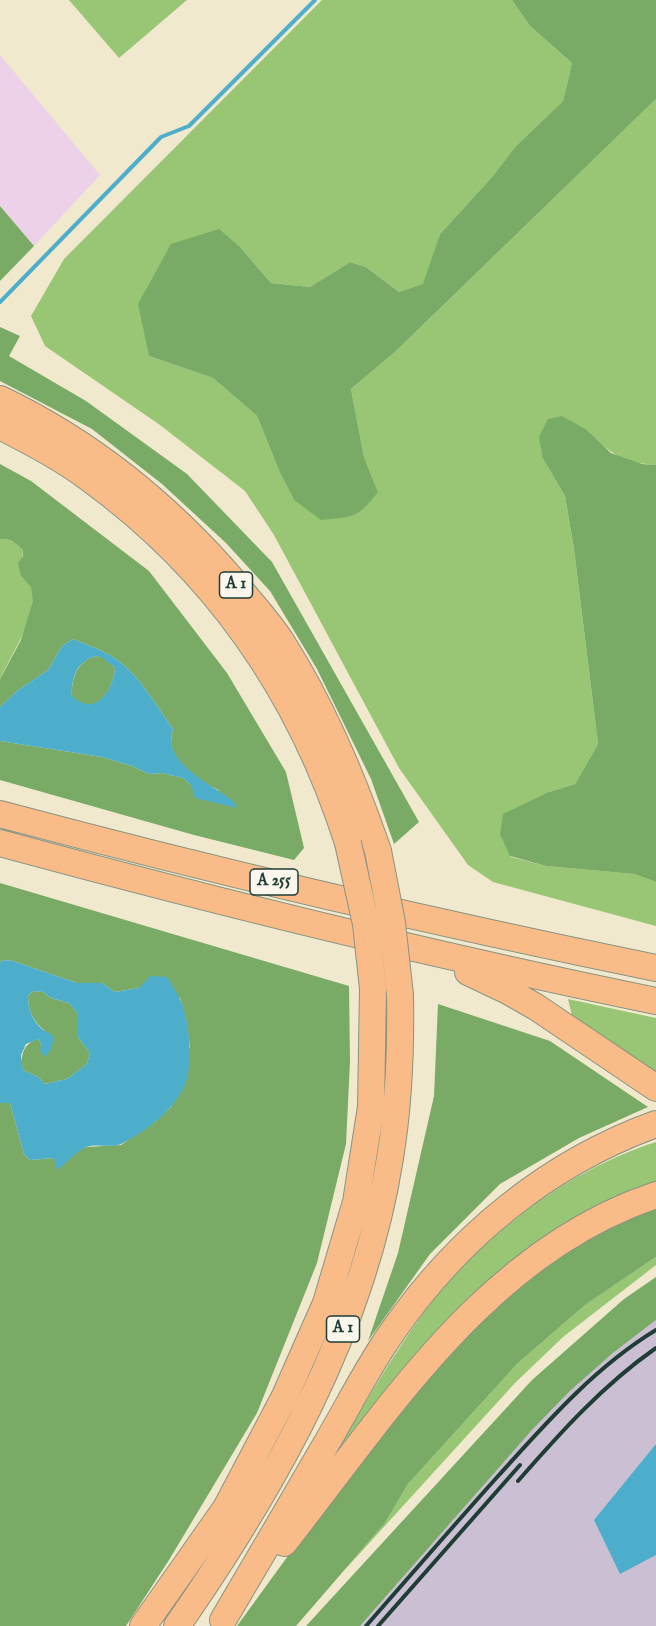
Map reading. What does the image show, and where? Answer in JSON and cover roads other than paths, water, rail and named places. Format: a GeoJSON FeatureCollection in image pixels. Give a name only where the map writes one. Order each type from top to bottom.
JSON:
{"type":"FeatureCollection","features":[{"type":"Feature","properties":{"kind":"highway","name":"A 1"},"geometry":{"type":"LineString","coordinates":[[0,399],[50,425],[104,459],[141,488],[213,557],[282,642],[315,699],[343,756],[378,851],[392,923],[400,995],[401,1053],[397,1111],[381,1207],[356,1295],[333,1352],[279,1465],[248,1520],[177,1626]]}},
{"type":"Feature","properties":{"kind":"highway"},"geometry":{"type":"LineString","coordinates":[[0,426],[88,477],[125,506],[198,576],[263,658],[294,712],[337,808],[348,843],[366,924],[373,988],[371,1107],[356,1202],[326,1303],[285,1396],[226,1508],[143,1626]]}},
{"type":"Feature","properties":{"kind":"highway","name":"A 255"},"geometry":{"type":"LineString","coordinates":[[0,813],[103,841],[343,899],[546,946],[656,968]]}},
{"type":"Feature","properties":{"kind":"highway","name":"A 255"},"geometry":{"type":"LineString","coordinates":[[0,843],[420,949],[538,977],[656,1001]]}},
{"type":"Feature","properties":{"kind":"highway"},"geometry":{"type":"LineString","coordinates":[[420,949],[536,1006],[656,1088]]}},
{"type":"Feature","properties":{"kind":"highway"},"geometry":{"type":"LineString","coordinates":[[221,1623],[393,1331],[450,1259],[498,1214],[545,1180],[586,1155],[648,1127]]}},
{"type":"Feature","properties":{"kind":"highway"},"geometry":{"type":"LineString","coordinates":[[221,1623],[404,1388],[490,1294],[548,1250],[593,1221],[656,1195]]}},
{"type":"Feature","properties":{"kind":"water"},"geometry":{"type":"Polygon","coordinates":[[[73,639],[106,653],[125,666],[147,691],[173,729],[171,743],[180,761],[233,801],[237,808],[195,798],[191,785],[183,778],[162,773],[149,774],[102,757],[0,741],[0,707],[17,691],[48,670],[62,646],[73,639]],[[97,656],[85,661],[74,676],[72,696],[80,702],[95,703],[107,693],[115,668],[97,656]]]}},
{"type":"Feature","properties":{"kind":"water"},"geometry":{"type":"Polygon","coordinates":[[[3,960],[13,961],[77,983],[102,983],[115,992],[139,988],[150,976],[167,977],[183,1006],[190,1055],[184,1087],[173,1105],[158,1120],[132,1138],[119,1145],[86,1147],[57,1170],[54,1158],[30,1160],[24,1154],[10,1103],[0,1103],[0,963],[3,960]],[[33,991],[28,996],[29,1005],[36,1022],[54,1038],[51,1049],[45,1057],[40,1051],[39,1039],[26,1044],[21,1055],[23,1070],[38,1077],[45,1084],[67,1079],[87,1064],[90,1053],[78,1037],[78,1014],[69,1003],[51,998],[43,992],[33,991]]]}},
{"type":"Feature","properties":{"kind":"water"},"geometry":{"type":"Polygon","coordinates":[[[656,1444],[656,1555],[620,1574],[594,1520],[656,1444]]]}},
{"type":"Feature","properties":{"kind":"waterway"},"geometry":{"type":"LineString","coordinates":[[0,302],[161,137],[189,126],[315,0]]}},
{"type":"Feature","properties":{"kind":"railway"},"geometry":{"type":"LineString","coordinates":[[366,1626],[553,1416],[612,1361],[656,1330]]}},
{"type":"Feature","properties":{"kind":"railway"},"geometry":{"type":"LineString","coordinates":[[518,1481],[600,1394],[656,1348]]}},
{"type":"Feature","properties":{"kind":"railway"},"geometry":{"type":"LineString","coordinates":[[378,1626],[520,1465]]}}]}
